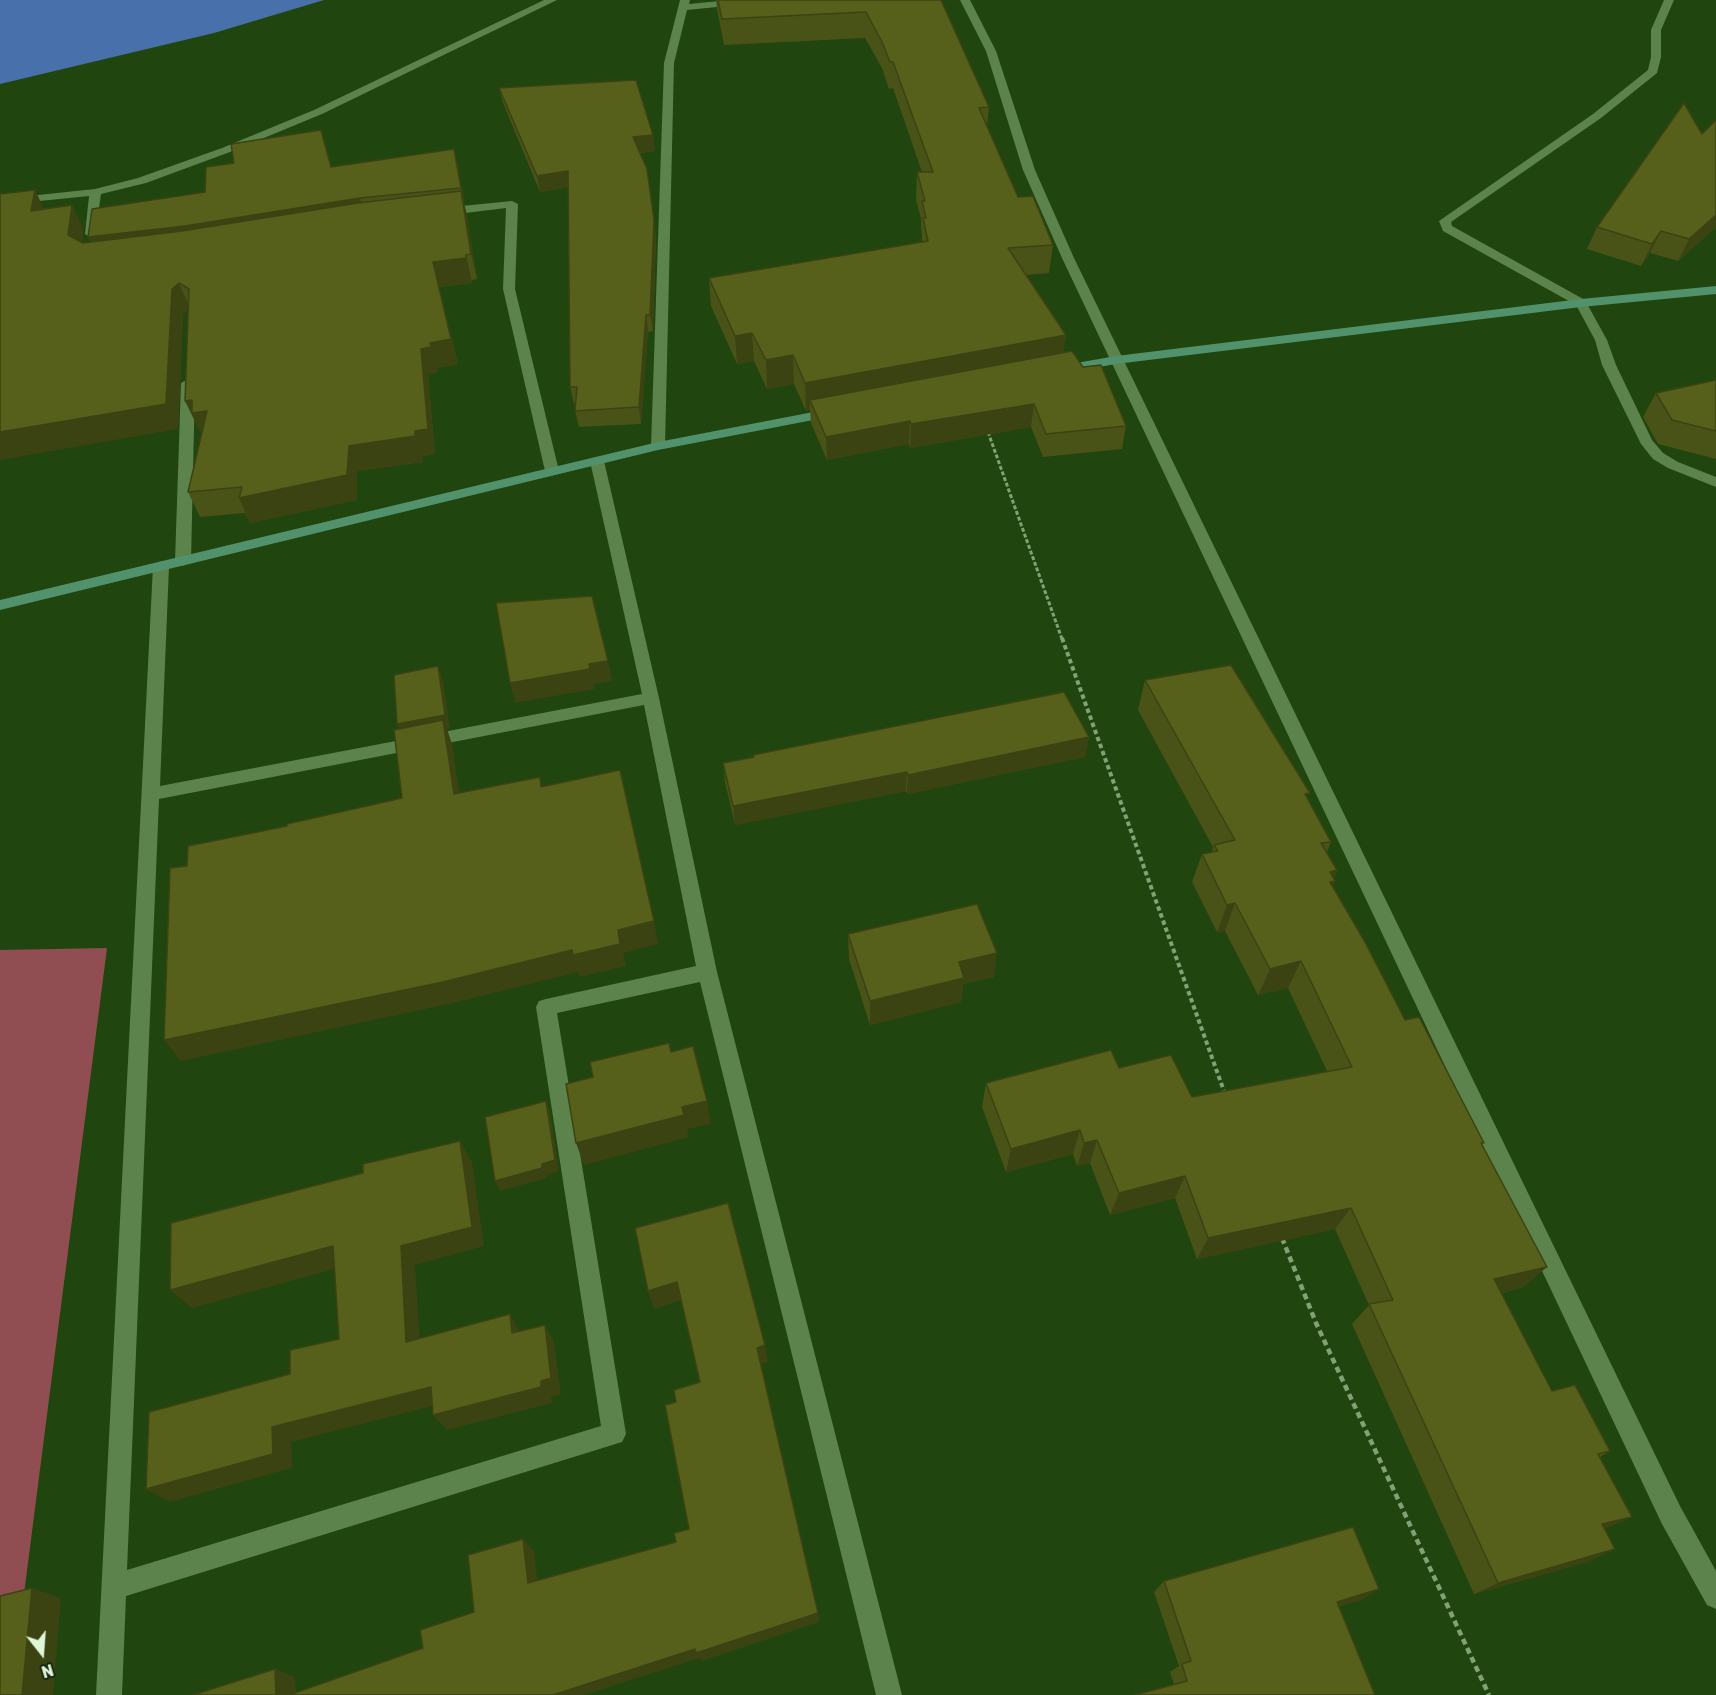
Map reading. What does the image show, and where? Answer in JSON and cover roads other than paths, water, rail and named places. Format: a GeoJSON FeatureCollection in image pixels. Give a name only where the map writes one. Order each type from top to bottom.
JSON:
{"type":"FeatureCollection","features":[{"type":"Feature","properties":{"kind":"street"},"geometry":{"type":"LineString","coordinates":[[0,202],[95,192],[142,181],[308,116],[552,0]]}},
{"type":"Feature","properties":{"kind":"street"},"geometry":{"type":"LineString","coordinates":[[658,446],[669,63],[684,4],[756,0]]}},
{"type":"Feature","properties":{"kind":"street"},"geometry":{"type":"LineString","coordinates":[[965,0],[991,51],[1029,170],[1068,258],[1671,1515],[1716,1596]]}},
{"type":"Feature","properties":{"kind":"street"},"geometry":{"type":"LineString","coordinates":[[1669,0],[1656,30],[1654,44],[1656,57],[1653,71],[1597,116],[1445,221],[1447,228],[1581,303],[1601,340],[1609,365],[1646,441],[1658,456],[1672,465],[1716,482]]}},
{"type":"Feature","properties":{"kind":"street"},"geometry":{"type":"LineString","coordinates":[[89,248],[95,192]]}},
{"type":"Feature","properties":{"kind":"street"},"geometry":{"type":"LineString","coordinates":[[433,213],[512,204],[509,290],[552,471]]}},
{"type":"Feature","properties":{"kind":"street"},"geometry":{"type":"LineString","coordinates":[[1050,372],[1116,360],[1581,303],[1716,290]]}},
{"type":"Feature","properties":{"kind":"street"},"geometry":{"type":"LineString","coordinates":[[183,561],[189,373]]}},
{"type":"Feature","properties":{"kind":"street"},"geometry":{"type":"LineString","coordinates":[[0,605],[658,446],[845,410]]}},
{"type":"Feature","properties":{"kind":"street"},"geometry":{"type":"LineString","coordinates":[[597,461],[651,698],[707,972],[889,1695]]}},
{"type":"Feature","properties":{"kind":"street"},"geometry":{"type":"LineString","coordinates":[[109,1695],[161,566]]}},
{"type":"Feature","properties":{"kind":"street"},"geometry":{"type":"LineString","coordinates":[[151,794],[651,698]]}},
{"type":"Feature","properties":{"kind":"street"},"geometry":{"type":"LineString","coordinates":[[113,1587],[614,1434],[546,1007],[707,972]]}},
{"type":"Feature","properties":{"kind":"water"},"geometry":{"type":"Polygon","coordinates":[[[0,0],[324,0],[214,33],[0,84],[0,0]]]}}]}
